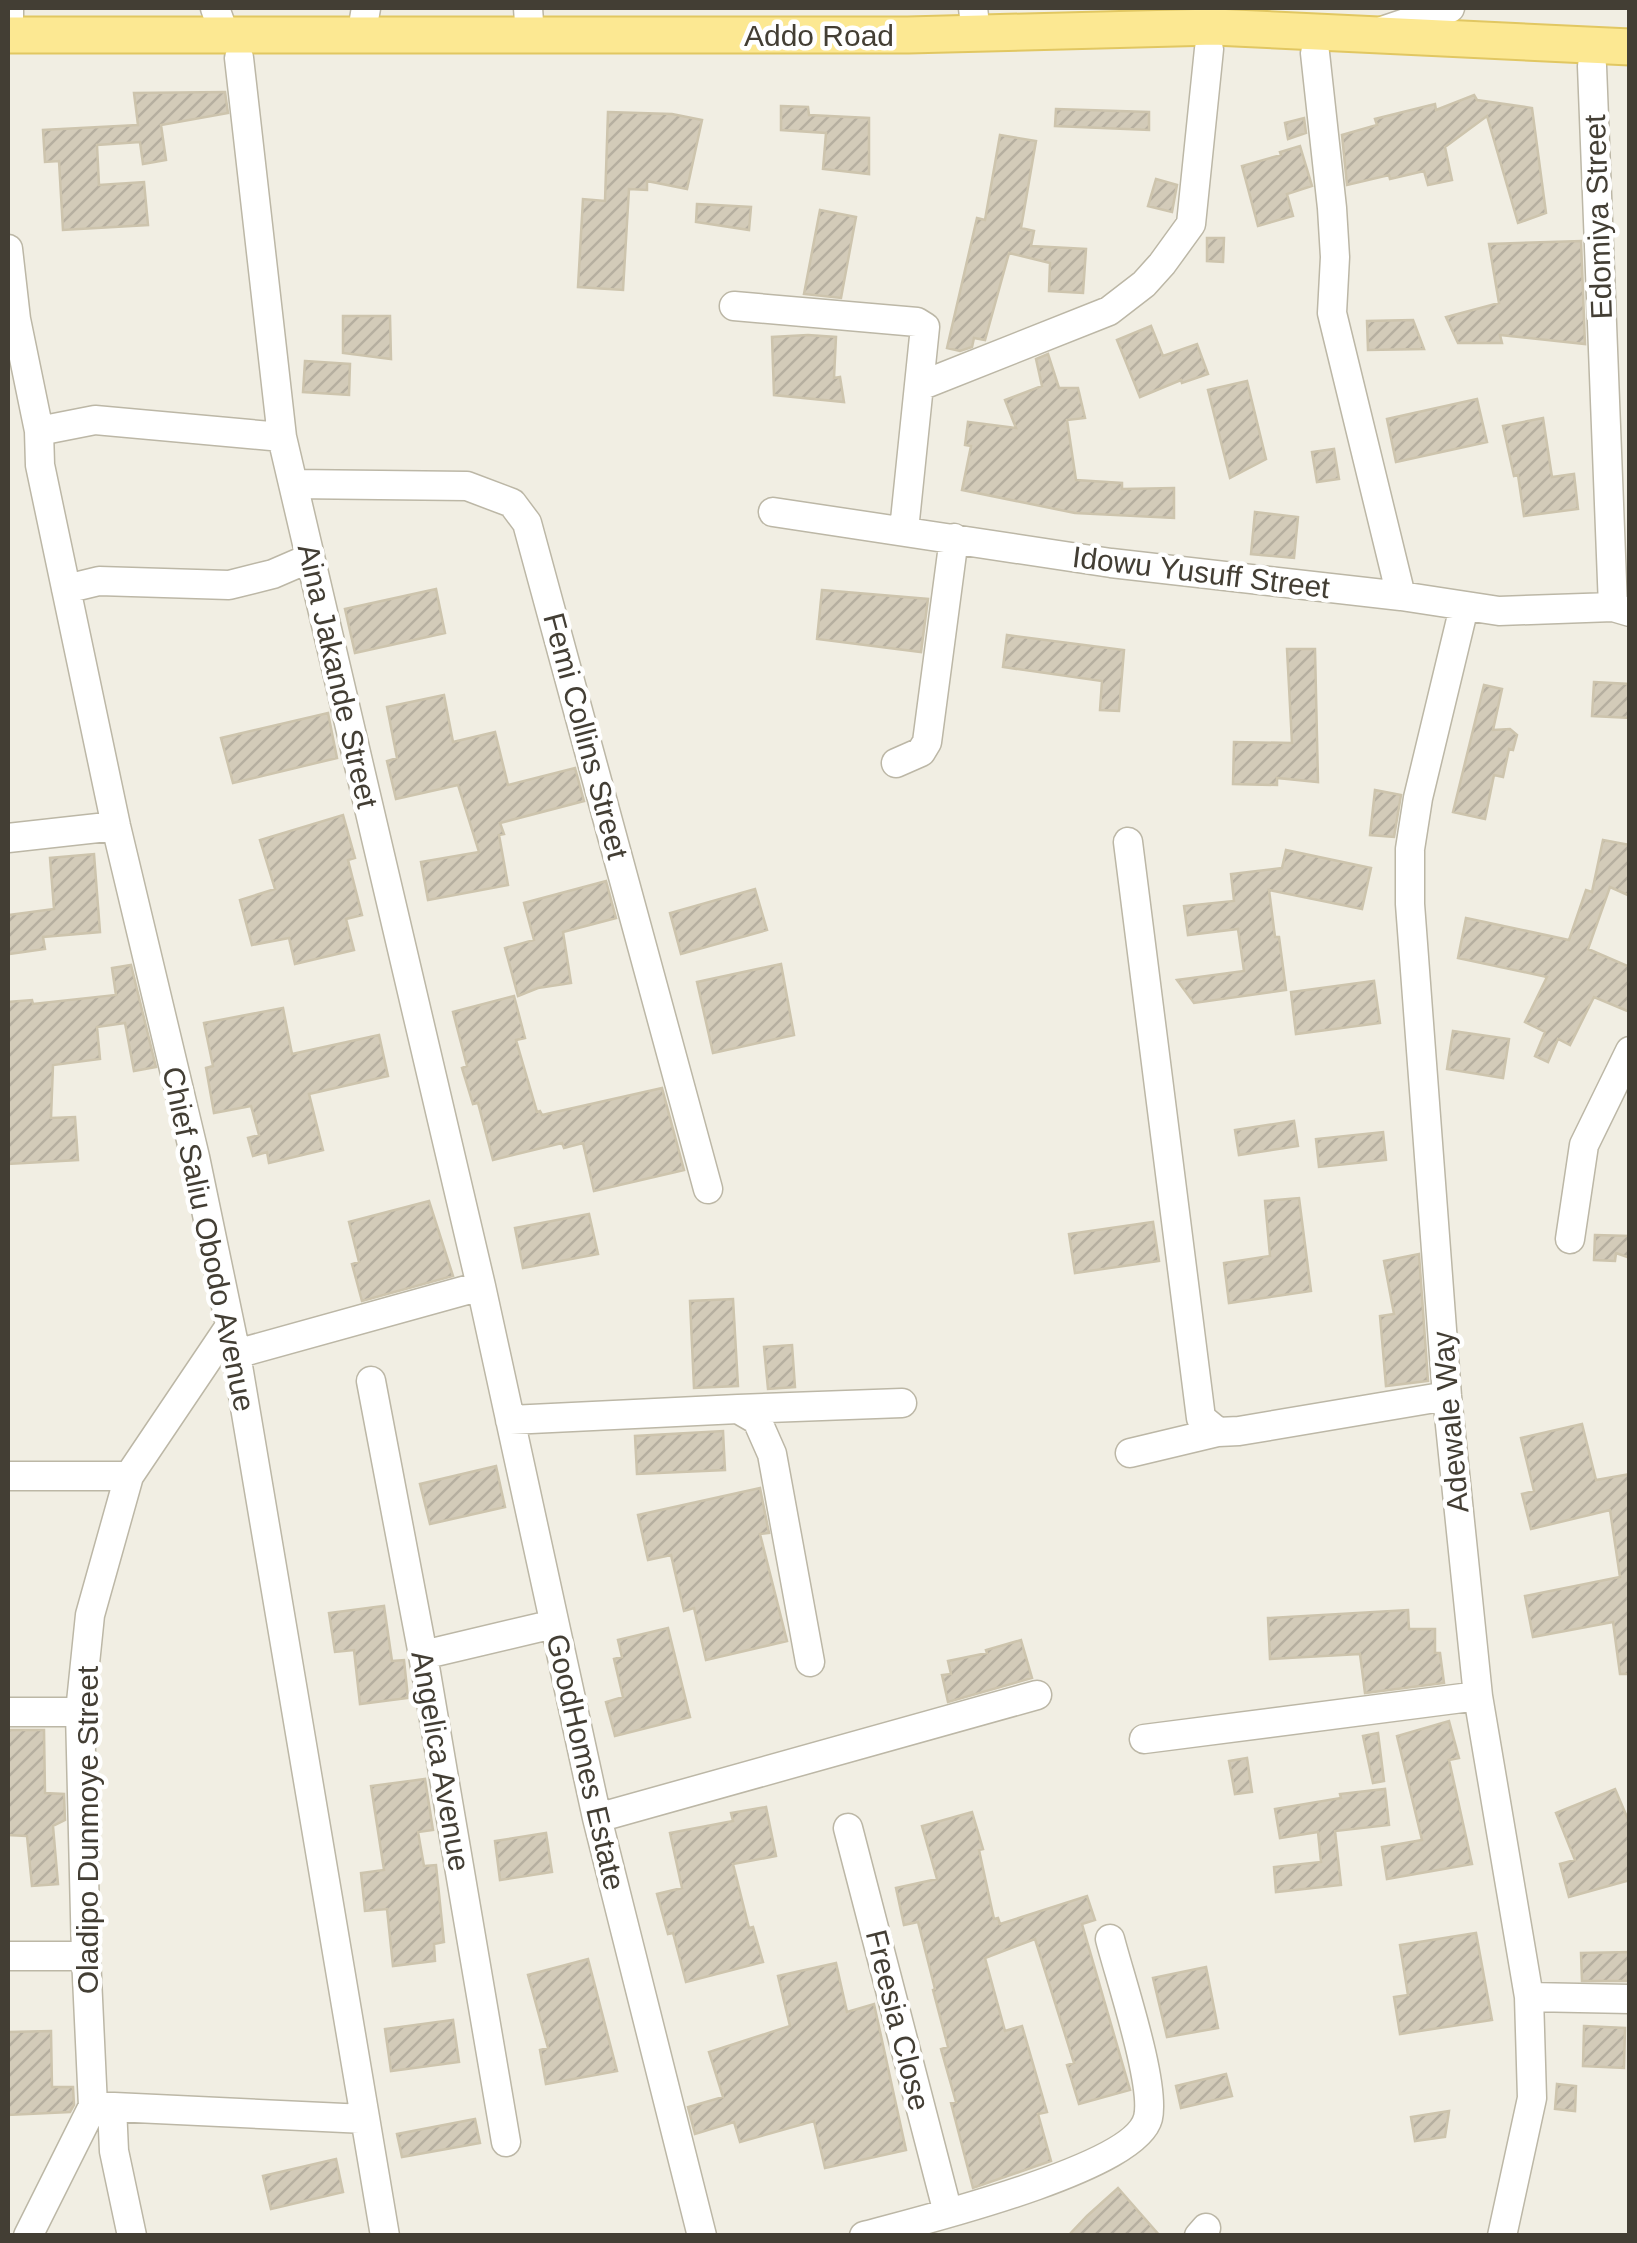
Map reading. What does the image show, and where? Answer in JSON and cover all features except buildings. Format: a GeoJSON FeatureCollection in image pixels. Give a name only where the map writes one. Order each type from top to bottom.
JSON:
{"type":"FeatureCollection","features":[{"type":"Feature","properties":{"kind":"main road","name":"Addo Road"},"geometry":{"type":"LineString","coordinates":[[226,34],[363,22],[974,20],[1315,31],[1630,47]]}},
{"type":"Feature","properties":{"kind":"main road","name":"Addo Road"},"geometry":{"type":"LineString","coordinates":[[8,34],[1211,28]]}},
{"type":"Feature","properties":{"kind":"main road","name":"Addo Road"},"geometry":{"type":"LineString","coordinates":[[1315,31],[1630,68]]}},
{"type":"Feature","properties":{"kind":"street"},"geometry":{"type":"LineString","coordinates":[[1371,34],[1450,8]]}},
{"type":"Feature","properties":{"kind":"street"},"geometry":{"type":"LineString","coordinates":[[920,386],[1109,311],[1144,284],[1162,264],[1191,224],[1211,28]]}},
{"type":"Feature","properties":{"kind":"street"},"geometry":{"type":"LineString","coordinates":[[1315,31],[1335,257],[1332,312],[1401,596]]}},
{"type":"Feature","properties":{"kind":"street","name":"Aina Jakande Street"},"geometry":{"type":"LineString","coordinates":[[226,34],[282,436],[481,1286]]}},
{"type":"Feature","properties":{"kind":"street","name":"Edomiya Street"},"geometry":{"type":"LineString","coordinates":[[1592,66],[1621,610]]}},
{"type":"Feature","properties":{"kind":"street","name":"Chief Saliu Obodo Avenue"},"geometry":{"type":"LineString","coordinates":[[8,249],[16,320],[38,431],[40,465],[116,826],[195,1157],[233,1340],[386,2236]]}},
{"type":"Feature","properties":{"kind":"street"},"geometry":{"type":"LineString","coordinates":[[734,306],[917,322],[925,327],[904,530]]}},
{"type":"Feature","properties":{"kind":"street"},"geometry":{"type":"LineString","coordinates":[[38,431],[95,420],[282,436]]}},
{"type":"Feature","properties":{"kind":"street","name":"Femi Collins Street"},"geometry":{"type":"LineString","coordinates":[[293,484],[468,486],[512,503],[527,523],[708,1189]]}},
{"type":"Feature","properties":{"kind":"street","name":"Idowu Yusuff Street"},"geometry":{"type":"LineString","coordinates":[[773,512],[1111,562],[1401,596],[1500,612],[1621,610]]}},
{"type":"Feature","properties":{"kind":"street"},"geometry":{"type":"LineString","coordinates":[[896,763],[921,752],[927,742],[954,538]]}},
{"type":"Feature","properties":{"kind":"street"},"geometry":{"type":"LineString","coordinates":[[66,589],[99,581],[229,585],[273,574],[310,558]]}},
{"type":"Feature","properties":{"kind":"street","name":"Adewale Way"},"geometry":{"type":"LineString","coordinates":[[1464,607],[1418,798],[1410,849],[1410,904],[1446,1396],[1478,1696],[1530,1997],[1532,2098],[1502,2236]]}},
{"type":"Feature","properties":{"kind":"street"},"geometry":{"type":"LineString","coordinates":[[8,838],[116,826]]}},
{"type":"Feature","properties":{"kind":"street"},"geometry":{"type":"LineString","coordinates":[[1128,842],[1202,1418],[1218,1432]]}},
{"type":"Feature","properties":{"kind":"street"},"geometry":{"type":"LineString","coordinates":[[1570,1238],[1584,1146],[1630,1052]]}},
{"type":"Feature","properties":{"kind":"street"},"geometry":{"type":"LineString","coordinates":[[233,1340],[481,1286]]}},
{"type":"Feature","properties":{"kind":"street","name":"GoodHomes Estate"},"geometry":{"type":"LineString","coordinates":[[481,1286],[597,1818],[702,2236]]}},
{"type":"Feature","properties":{"kind":"street","name":"Oladipo Dunmoye Street"},"geometry":{"type":"LineString","coordinates":[[28,2236],[102,2106],[86,1956],[80,1712],[90,1615],[129,1476],[233,1340]]}},
{"type":"Feature","properties":{"kind":"street","name":"Angelica Avenue"},"geometry":{"type":"LineString","coordinates":[[371,1381],[423,1655],[506,2142]]}},
{"type":"Feature","properties":{"kind":"street"},"geometry":{"type":"LineString","coordinates":[[1130,1453],[1218,1432],[1446,1396]]}},
{"type":"Feature","properties":{"kind":"street"},"geometry":{"type":"LineString","coordinates":[[510,1420],[902,1403]]}},
{"type":"Feature","properties":{"kind":"street"},"geometry":{"type":"LineString","coordinates":[[738,1409],[756,1420],[772,1454],[810,1662]]}},
{"type":"Feature","properties":{"kind":"street"},"geometry":{"type":"LineString","coordinates":[[8,1476],[129,1476]]}},
{"type":"Feature","properties":{"kind":"street"},"geometry":{"type":"LineString","coordinates":[[423,1655],[554,1624]]}},
{"type":"Feature","properties":{"kind":"street"},"geometry":{"type":"LineString","coordinates":[[597,1818],[1037,1695]]}},
{"type":"Feature","properties":{"kind":"street"},"geometry":{"type":"LineString","coordinates":[[1144,1740],[1478,1696]]}},
{"type":"Feature","properties":{"kind":"street"},"geometry":{"type":"LineString","coordinates":[[8,1712],[80,1712]]}},
{"type":"Feature","properties":{"kind":"street","name":"Freesia Close"},"geometry":{"type":"LineString","coordinates":[[848,1828],[948,2213]]}},
{"type":"Feature","properties":{"kind":"street"},"geometry":{"type":"LineString","coordinates":[[864,2236],[948,2213],[1094,2164],[1142,2131],[1148,2118],[1150,2090],[1110,1939]]}},
{"type":"Feature","properties":{"kind":"street"},"geometry":{"type":"LineString","coordinates":[[8,1956],[86,1956]]}},
{"type":"Feature","properties":{"kind":"street"},"geometry":{"type":"LineString","coordinates":[[1530,1997],[1630,1999]]}},
{"type":"Feature","properties":{"kind":"street"},"geometry":{"type":"LineString","coordinates":[[132,2236],[102,2106],[366,2119]]}}]}
